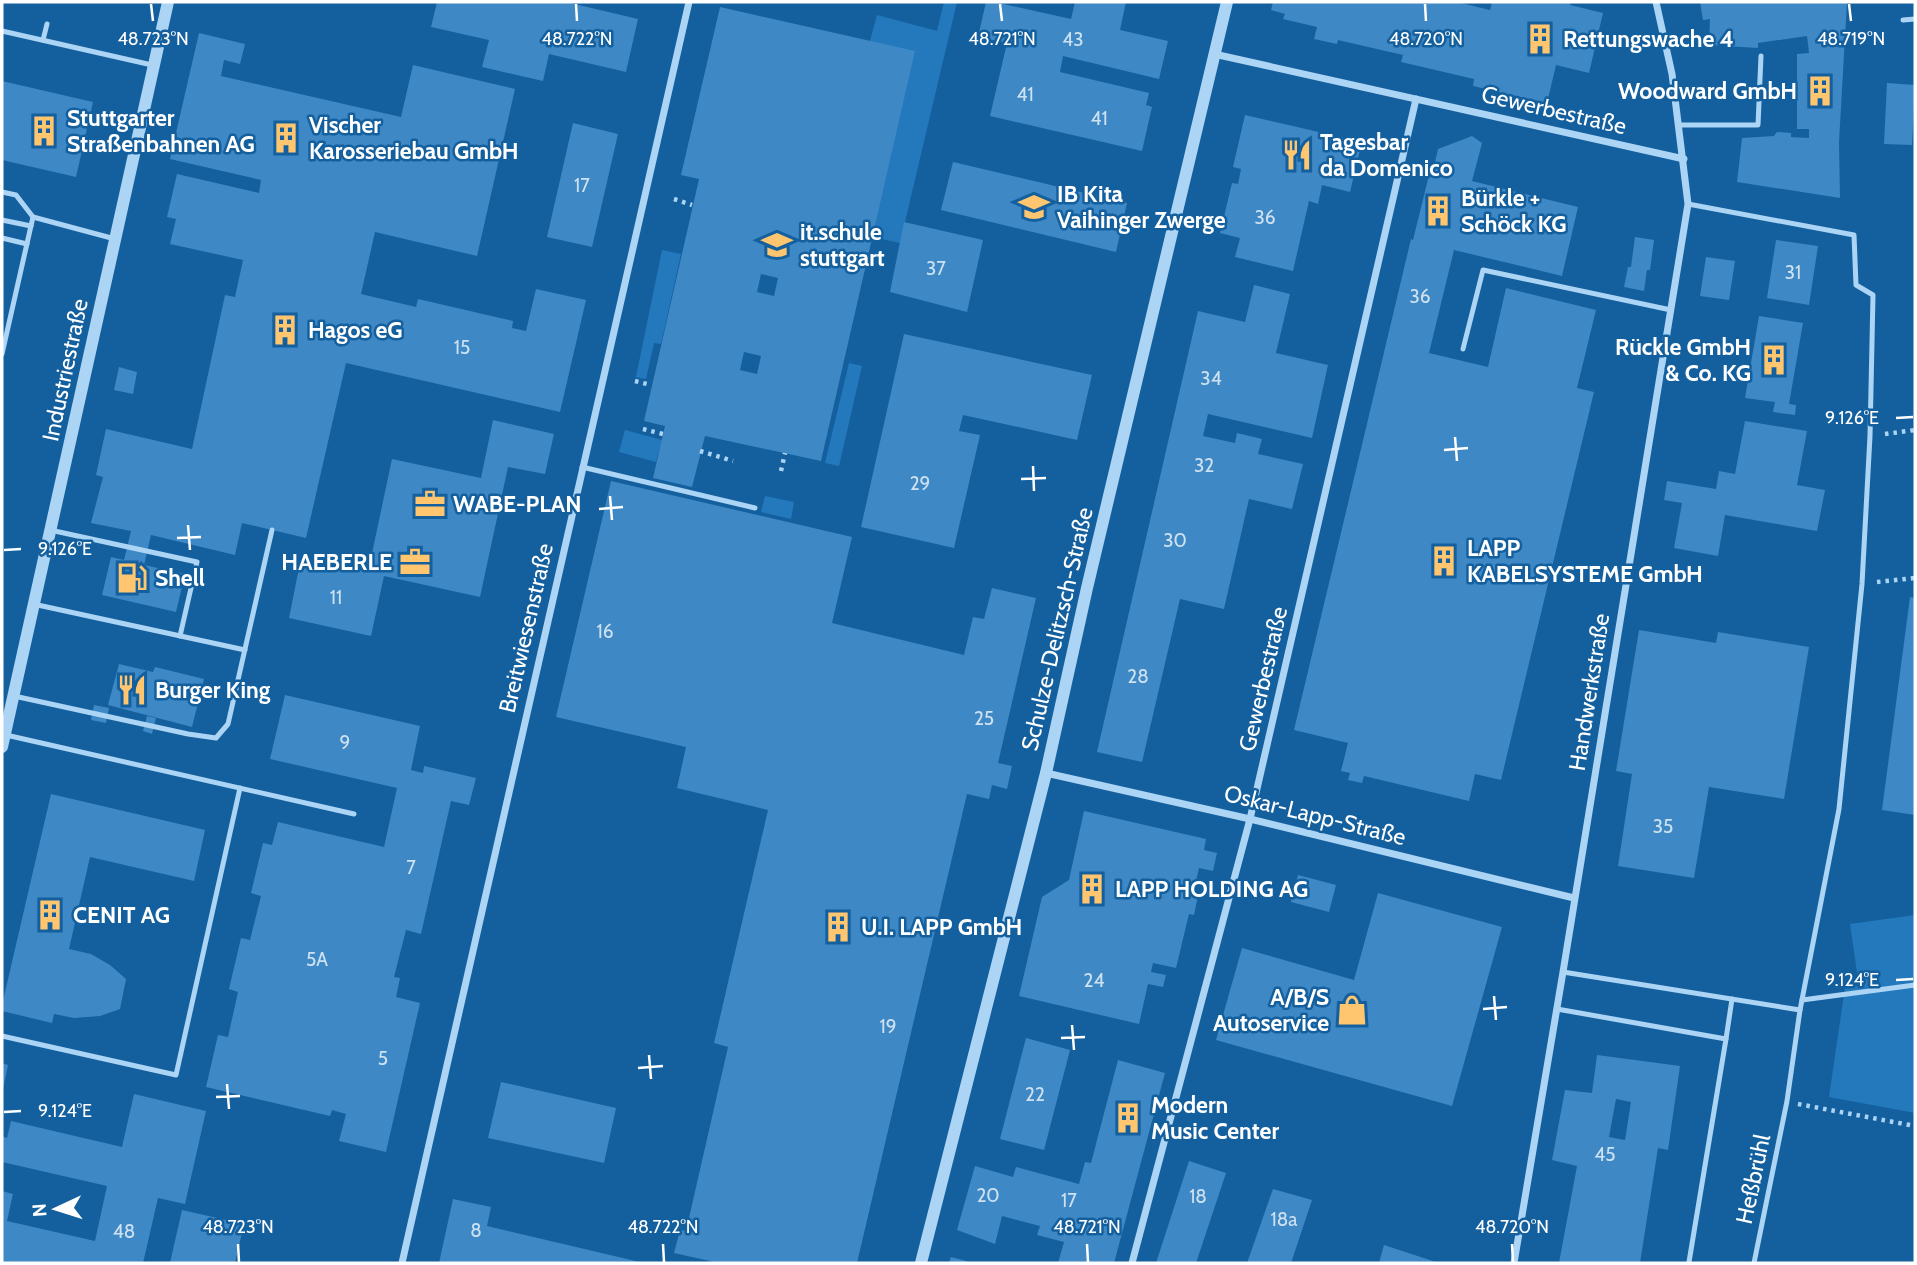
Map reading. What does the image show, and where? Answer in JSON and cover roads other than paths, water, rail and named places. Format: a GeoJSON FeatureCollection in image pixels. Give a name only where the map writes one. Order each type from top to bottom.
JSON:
{"type":"FeatureCollection","features":[{"type":"Feature","properties":{"kind":"street","name":"Industriestraße"},"geometry":{"type":"LineString","coordinates":[[3,741],[168,2]]}},
{"type":"Feature","properties":{"kind":"street","name":"Breitwiesenstraße"},"geometry":{"type":"LineString","coordinates":[[402,1263],[689,2]]}},
{"type":"Feature","properties":{"kind":"street","name":"Schulze-Delitzsch-Straße"},"geometry":{"type":"LineString","coordinates":[[921,1263],[1046,773],[1087,588],[1227,2]]}},
{"type":"Feature","properties":{"kind":"street","name":"Handwerkstraße"},"geometry":{"type":"LineString","coordinates":[[1514,1263],[1688,204],[1672,74],[1656,2]]}},
{"type":"Feature","properties":{"kind":"street","name":"Gewerbestraße"},"geometry":{"type":"LineString","coordinates":[[1214,54],[1684,159]]}},
{"type":"Feature","properties":{"kind":"street","name":"Gewerbestraße"},"geometry":{"type":"LineString","coordinates":[[1132,1263],[1250,819],[1416,99]]}},
{"type":"Feature","properties":{"kind":"street","name":"Oskar-Lapp-Straße"},"geometry":{"type":"LineString","coordinates":[[1046,773],[1250,819],[1574,898]]}},
{"type":"Feature","properties":{"kind":"lane"},"geometry":{"type":"LineString","coordinates":[[1903,20],[1915,19]]}},
{"type":"Feature","properties":{"kind":"lane"},"geometry":{"type":"LineString","coordinates":[[43,40],[47,24]]}},
{"type":"Feature","properties":{"kind":"lane"},"geometry":{"type":"LineString","coordinates":[[2,31],[154,65]]}},
{"type":"Feature","properties":{"kind":"lane"},"geometry":{"type":"LineString","coordinates":[[1679,125],[1758,125],[1761,56]]}},
{"type":"Feature","properties":{"kind":"lane"},"geometry":{"type":"LineString","coordinates":[[2,192],[16,195],[33,217],[115,239]]}},
{"type":"Feature","properties":{"kind":"lane","name":"Heßbrühl"},"geometry":{"type":"LineString","coordinates":[[1688,204],[1854,235],[1856,285],[1873,295],[1870,436],[1862,584],[1839,809],[1800,1010],[1787,1101],[1754,1263]]}},
{"type":"Feature","properties":{"kind":"lane"},"geometry":{"type":"LineString","coordinates":[[2,354],[33,217]]}},
{"type":"Feature","properties":{"kind":"lane"},"geometry":{"type":"LineString","coordinates":[[2,220],[31,226]]}},
{"type":"Feature","properties":{"kind":"lane"},"geometry":{"type":"LineString","coordinates":[[2,237],[27,244]]}},
{"type":"Feature","properties":{"kind":"lane"},"geometry":{"type":"LineString","coordinates":[[1463,349],[1483,270],[1671,310]]}},
{"type":"Feature","properties":{"kind":"lane"},"geometry":{"type":"LineString","coordinates":[[582,467],[755,508]]}},
{"type":"Feature","properties":{"kind":"lane"},"geometry":{"type":"LineString","coordinates":[[50,530],[197,562],[180,636]]}},
{"type":"Feature","properties":{"kind":"lane"},"geometry":{"type":"LineString","coordinates":[[13,696],[216,738],[228,724],[272,530]]}},
{"type":"Feature","properties":{"kind":"lane"},"geometry":{"type":"LineString","coordinates":[[33,604],[245,650]]}},
{"type":"Feature","properties":{"kind":"lane"},"geometry":{"type":"LineString","coordinates":[[3,741],[240,788],[354,814]]}},
{"type":"Feature","properties":{"kind":"lane"},"geometry":{"type":"LineString","coordinates":[[2,1037],[176,1075],[240,788]]}},
{"type":"Feature","properties":{"kind":"lane"},"geometry":{"type":"LineString","coordinates":[[1563,972],[1800,1010]]}},
{"type":"Feature","properties":{"kind":"lane"},"geometry":{"type":"LineString","coordinates":[[1802,1000],[1915,985]]}},
{"type":"Feature","properties":{"kind":"lane"},"geometry":{"type":"LineString","coordinates":[[1689,1262],[1732,999]]}},
{"type":"Feature","properties":{"kind":"lane"},"geometry":{"type":"LineString","coordinates":[[1557,1009],[1726,1039]]}},
{"type":"Feature","properties":{"kind":"place","name":"Rettungswache 4"},"geometry":{"type":"Point","coordinates":[1540,39]}},
{"type":"Feature","properties":{"kind":"place","name":"Woodward GmbH"},"geometry":{"type":"Point","coordinates":[1820,91]}},
{"type":"Feature","properties":{"kind":"place","name":"Stuttgarter Straßenbahnen AG"},"geometry":{"type":"Point","coordinates":[44,131]}},
{"type":"Feature","properties":{"kind":"place","name":"Vischer Karosseriebau GmbH"},"geometry":{"type":"Point","coordinates":[286,138]}},
{"type":"Feature","properties":{"kind":"place","name":"Tagesbar da Domenico"},"geometry":{"type":"Point","coordinates":[1297,155]}},
{"type":"Feature","properties":{"kind":"place","name":"IB Kita Vaihinger Zwerge"},"geometry":{"type":"Point","coordinates":[1034,207]}},
{"type":"Feature","properties":{"kind":"place","name":"Bürkle + Schöck KG"},"geometry":{"type":"Point","coordinates":[1438,211]}},
{"type":"Feature","properties":{"kind":"place","name":"it.schule stuttgart"},"geometry":{"type":"Point","coordinates":[777,245]}},
{"type":"Feature","properties":{"kind":"place","name":"Hagos eG"},"geometry":{"type":"Point","coordinates":[285,330]}},
{"type":"Feature","properties":{"kind":"place","name":"Rückle GmbH & Co. KG"},"geometry":{"type":"Point","coordinates":[1774,360]}},
{"type":"Feature","properties":{"kind":"place","name":"WABE-PLAN"},"geometry":{"type":"Point","coordinates":[430,504]}},
{"type":"Feature","properties":{"kind":"place","name":"LAPP KABELSYSTEME GmbH"},"geometry":{"type":"Point","coordinates":[1444,561]}},
{"type":"Feature","properties":{"kind":"place","name":"HAEBERLE"},"geometry":{"type":"Point","coordinates":[415,562]}},
{"type":"Feature","properties":{"kind":"place","name":"Shell"},"geometry":{"type":"Point","coordinates":[132,578]}},
{"type":"Feature","properties":{"kind":"place","name":"Burger King"},"geometry":{"type":"Point","coordinates":[132,690]}},
{"type":"Feature","properties":{"kind":"place","name":"LAPP HOLDING AG"},"geometry":{"type":"Point","coordinates":[1092,889]}},
{"type":"Feature","properties":{"kind":"place","name":"CENIT AG"},"geometry":{"type":"Point","coordinates":[50,915]}},
{"type":"Feature","properties":{"kind":"place","name":"U.I. LAPP GmbH"},"geometry":{"type":"Point","coordinates":[838,927]}},
{"type":"Feature","properties":{"kind":"place","name":"A/B/S Autoservice"},"geometry":{"type":"Point","coordinates":[1352,1010]}},
{"type":"Feature","properties":{"kind":"place","name":"Modern Music Center"},"geometry":{"type":"Point","coordinates":[1128,1118]}}]}
